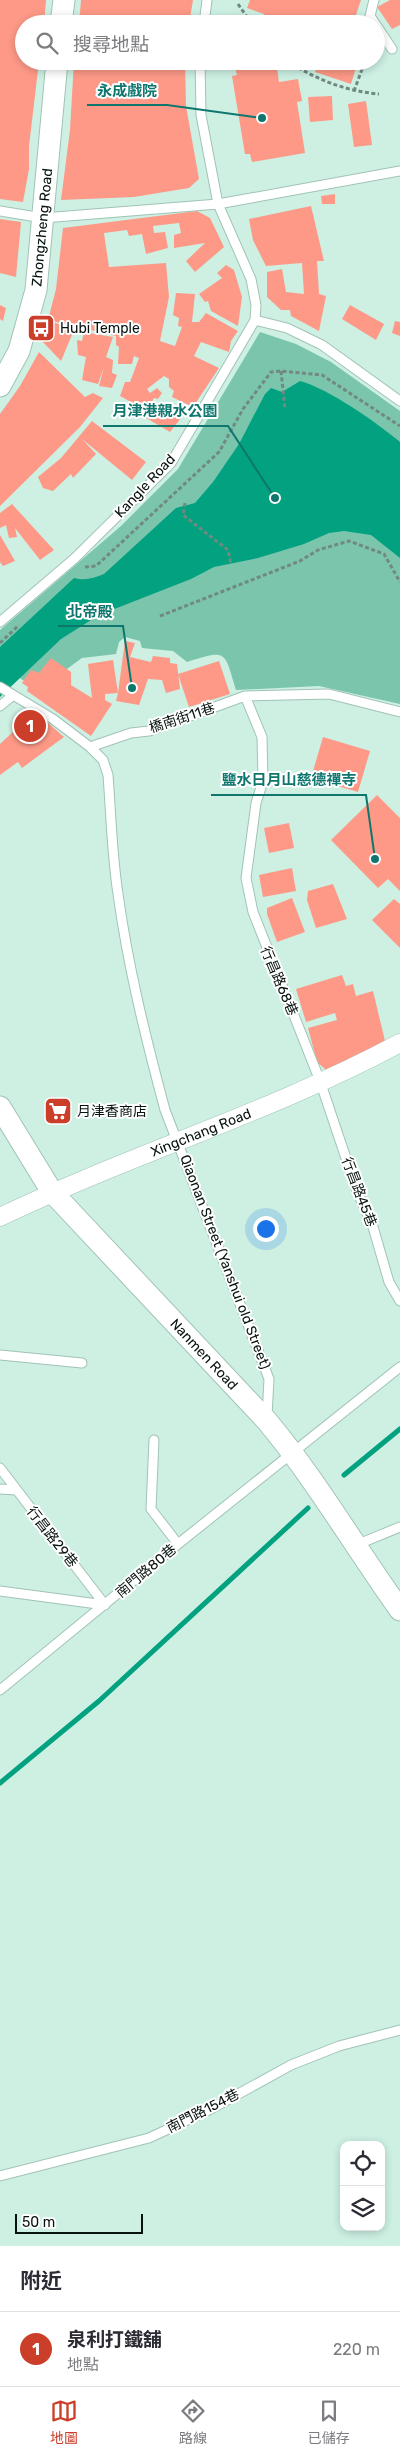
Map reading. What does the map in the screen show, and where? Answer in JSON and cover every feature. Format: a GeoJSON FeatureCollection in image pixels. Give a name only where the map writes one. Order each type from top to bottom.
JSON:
{"type":"FeatureCollection","features":[{"type":"Feature","properties":{"kind":"street"},"geometry":{"type":"LineString","coordinates":[[62,15],[64,0]]}},
{"type":"Feature","properties":{"kind":"street","name":"Zhongzheng Road"},"geometry":{"type":"LineString","coordinates":[[0,386],[19,351],[36,290],[57,70]]}},
{"type":"Feature","properties":{"kind":"street","name":"Xingchang Road"},"geometry":{"type":"LineString","coordinates":[[0,1217],[52,1192],[320,1082],[400,1043]]}},
{"type":"Feature","properties":{"kind":"street","name":"Nanmen Road"},"geometry":{"type":"LineString","coordinates":[[0,1107],[52,1192],[266,1421],[293,1453],[354,1546],[400,1610]]}},
{"type":"Feature","properties":{"kind":"lane"},"geometry":{"type":"LineString","coordinates":[[205,15],[207,0]]}},
{"type":"Feature","properties":{"kind":"lane"},"geometry":{"type":"LineString","coordinates":[[370,15],[374,0]]}},
{"type":"Feature","properties":{"kind":"lane"},"geometry":{"type":"LineString","coordinates":[[385,38],[392,49]]}},
{"type":"Feature","properties":{"kind":"lane"},"geometry":{"type":"LineString","coordinates":[[200,70],[201,116],[218,204],[251,280],[256,305],[255,320],[287,328],[322,345],[400,401]]}},
{"type":"Feature","properties":{"kind":"lane"},"geometry":{"type":"LineString","coordinates":[[0,211],[43,218],[218,204],[400,171]]}},
{"type":"Feature","properties":{"kind":"lane","name":"Kangle Road"},"geometry":{"type":"LineString","coordinates":[[0,622],[75,558],[171,463],[255,320]]}},
{"type":"Feature","properties":{"kind":"lane","name":"Qiaonan Street (Yanshui old Street)"},"geometry":{"type":"LineString","coordinates":[[0,687],[53,719],[90,747],[103,760],[108,776],[118,893],[134,986],[165,1110],[269,1379],[266,1421]]}},
{"type":"Feature","properties":{"kind":"lane"},"geometry":{"type":"LineString","coordinates":[[0,706],[10,694]]}},
{"type":"Feature","properties":{"kind":"lane","name":"橋南街11巷"},"geometry":{"type":"LineString","coordinates":[[90,747],[131,732],[149,731],[245,696],[329,694],[400,712]]}},
{"type":"Feature","properties":{"kind":"lane","name":"行昌路68巷"},"geometry":{"type":"LineString","coordinates":[[245,696],[262,737],[263,781],[256,803],[246,878],[253,912],[263,942],[320,1082]]}},
{"type":"Feature","properties":{"kind":"lane","name":"行昌路45巷"},"geometry":{"type":"LineString","coordinates":[[320,1082],[356,1191],[373,1227],[389,1282],[400,1301]]}},
{"type":"Feature","properties":{"kind":"lane"},"geometry":{"type":"LineString","coordinates":[[0,1355],[82,1364]]}},
{"type":"Feature","properties":{"kind":"lane","name":"南門路80巷"},"geometry":{"type":"LineString","coordinates":[[0,1690],[178,1544],[400,1367]]}},
{"type":"Feature","properties":{"kind":"lane"},"geometry":{"type":"LineString","coordinates":[[154,1440],[151,1509],[178,1544]]}},
{"type":"Feature","properties":{"kind":"lane","name":"行昌路29巷"},"geometry":{"type":"LineString","coordinates":[[0,1468],[105,1605]]}},
{"type":"Feature","properties":{"kind":"lane"},"geometry":{"type":"LineString","coordinates":[[0,1489],[16,1490]]}},
{"type":"Feature","properties":{"kind":"lane"},"geometry":{"type":"LineString","coordinates":[[354,1546],[400,1527]]}},
{"type":"Feature","properties":{"kind":"lane"},"geometry":{"type":"LineString","coordinates":[[0,1591],[105,1605]]}},
{"type":"Feature","properties":{"kind":"lane","name":"南門路154巷"},"geometry":{"type":"LineString","coordinates":[[0,2176],[149,2138],[211,2109],[291,2065],[338,2046],[400,2030]]}},
{"type":"Feature","properties":{"kind":"path"},"geometry":{"type":"LineString","coordinates":[[238,4],[246,15]]}},
{"type":"Feature","properties":{"kind":"path"},"geometry":{"type":"LineString","coordinates":[[301,70],[312,77],[354,92],[379,94]]}},
{"type":"Feature","properties":{"kind":"path"},"geometry":{"type":"LineString","coordinates":[[354,92],[362,70]]}},
{"type":"Feature","properties":{"kind":"path"},"geometry":{"type":"LineString","coordinates":[[281,371],[285,409]]}},
{"type":"Feature","properties":{"kind":"path"},"geometry":{"type":"LineString","coordinates":[[78,567],[96,566],[219,452],[243,409],[271,372],[281,371],[322,375],[400,426]]}},
{"type":"Feature","properties":{"kind":"path"},"geometry":{"type":"LineString","coordinates":[[185,503],[183,515],[228,550],[231,564]]}},
{"type":"Feature","properties":{"kind":"path"},"geometry":{"type":"LineString","coordinates":[[160,616],[300,561],[318,550],[349,542],[384,554],[400,582]]}},
{"type":"Feature","properties":{"kind":"path"},"geometry":{"type":"LineString","coordinates":[[0,643],[21,623]]}},
{"type":"Feature","properties":{"kind":"shaded area"},"geometry":{"type":"Polygon","coordinates":[[[260,332],[296,344],[331,362],[400,411],[400,704],[319,686],[236,690],[229,667],[222,656],[210,655],[187,662],[173,651],[142,648],[140,641],[125,637],[119,642],[116,654],[82,658],[38,690],[0,665],[0,630],[121,526],[178,469],[260,332]]]}},
{"type":"Feature","properties":{"kind":"shaded area"},"geometry":{"type":"Polygon","coordinates":[[[300,381],[312,385],[338,399],[400,442],[400,558],[371,535],[344,531],[329,533],[304,544],[258,558],[214,567],[191,579],[99,615],[61,639],[0,697],[0,647],[74,578],[89,579],[104,574],[176,508],[195,503],[213,482],[239,444],[265,394],[271,388],[282,392],[300,381]]]}},
{"type":"Feature","properties":{"kind":"building"},"geometry":{"type":"Polygon","coordinates":[[[0,0],[46,0],[45,15],[15,15],[15,70],[38,70],[29,146],[29,169],[23,202],[0,199],[0,0]]]}},
{"type":"Feature","properties":{"kind":"building"},"geometry":{"type":"Polygon","coordinates":[[[81,0],[193,0],[190,15],[80,15],[81,0]]]}},
{"type":"Feature","properties":{"kind":"building"},"geometry":{"type":"Polygon","coordinates":[[[250,0],[361,0],[356,15],[264,15],[247,8],[250,0]]]}},
{"type":"Feature","properties":{"kind":"building"},"geometry":{"type":"Polygon","coordinates":[[[390,0],[400,0],[400,25],[392,29],[385,19],[385,15],[382,15],[377,7],[390,0]]]}},
{"type":"Feature","properties":{"kind":"building"},"geometry":{"type":"Polygon","coordinates":[[[73,70],[185,70],[186,106],[199,179],[189,188],[134,197],[61,200],[70,130],[73,70]]]}},
{"type":"Feature","properties":{"kind":"building"},"geometry":{"type":"Polygon","coordinates":[[[236,70],[277,70],[279,82],[298,79],[302,101],[297,102],[305,153],[252,162],[250,154],[245,154],[232,76],[237,75],[236,70]]]}},
{"type":"Feature","properties":{"kind":"building"},"geometry":{"type":"Polygon","coordinates":[[[316,70],[355,70],[351,84],[315,72],[316,70]]]}},
{"type":"Feature","properties":{"kind":"building"},"geometry":{"type":"Polygon","coordinates":[[[332,96],[333,120],[310,122],[308,97],[332,96]]]}},
{"type":"Feature","properties":{"kind":"building"},"geometry":{"type":"Polygon","coordinates":[[[366,101],[372,145],[354,147],[348,104],[366,101]]]}},
{"type":"Feature","properties":{"kind":"building"},"geometry":{"type":"Polygon","coordinates":[[[335,194],[335,204],[322,204],[321,196],[335,194]]]}},
{"type":"Feature","properties":{"kind":"building"},"geometry":{"type":"Polygon","coordinates":[[[311,206],[324,261],[317,261],[319,294],[326,296],[319,331],[291,316],[290,310],[281,310],[267,297],[267,272],[282,269],[286,292],[304,294],[302,263],[266,266],[253,240],[249,219],[311,206]]]}},
{"type":"Feature","properties":{"kind":"building"},"geometry":{"type":"Polygon","coordinates":[[[197,211],[210,218],[224,247],[195,272],[186,261],[205,243],[174,248],[174,235],[181,233],[179,223],[153,226],[154,233],[165,232],[168,248],[146,254],[142,234],[129,236],[127,230],[104,233],[109,267],[166,263],[169,297],[160,341],[175,346],[182,327],[178,326],[179,318],[173,315],[176,293],[195,294],[192,322],[199,322],[206,313],[238,331],[231,341],[229,352],[201,342],[194,356],[219,368],[193,407],[172,397],[174,391],[169,387],[169,379],[164,376],[147,389],[150,393],[157,388],[162,393],[158,399],[154,398],[150,405],[171,406],[184,414],[170,432],[136,412],[138,406],[120,396],[125,382],[130,382],[139,358],[134,356],[132,364],[118,364],[119,347],[116,345],[116,336],[48,320],[56,289],[63,228],[197,211]]]}},
{"type":"Feature","properties":{"kind":"building"},"geometry":{"type":"Polygon","coordinates":[[[0,219],[21,222],[16,277],[0,273],[0,219]]]}},
{"type":"Feature","properties":{"kind":"building"},"geometry":{"type":"Polygon","coordinates":[[[226,265],[234,270],[242,297],[238,326],[211,311],[208,301],[205,302],[199,294],[222,278],[217,273],[226,265]]]}},
{"type":"Feature","properties":{"kind":"building"},"geometry":{"type":"Polygon","coordinates":[[[0,305],[6,308],[3,321],[0,319],[0,305]]]}},
{"type":"Feature","properties":{"kind":"building"},"geometry":{"type":"Polygon","coordinates":[[[350,305],[384,324],[376,340],[342,319],[350,305]]]}},
{"type":"Feature","properties":{"kind":"building"},"geometry":{"type":"Polygon","coordinates":[[[48,320],[74,330],[61,361],[41,340],[48,320]]]}},
{"type":"Feature","properties":{"kind":"building"},"geometry":{"type":"Polygon","coordinates":[[[395,321],[400,322],[400,336],[392,333],[395,321]]]}},
{"type":"Feature","properties":{"kind":"building"},"geometry":{"type":"Polygon","coordinates":[[[84,332],[113,337],[106,357],[113,360],[112,373],[117,375],[112,388],[99,386],[104,367],[98,384],[82,380],[86,357],[78,355],[77,340],[82,341],[84,332]]]}},
{"type":"Feature","properties":{"kind":"building"},"geometry":{"type":"Polygon","coordinates":[[[39,352],[85,397],[93,393],[103,398],[80,427],[0,506],[0,414],[20,386],[39,352]]]}},
{"type":"Feature","properties":{"kind":"building"},"geometry":{"type":"Polygon","coordinates":[[[92,421],[146,462],[132,480],[82,439],[96,454],[73,478],[71,474],[53,491],[43,488],[38,477],[61,458],[92,421]]]}},
{"type":"Feature","properties":{"kind":"building"},"geometry":{"type":"Polygon","coordinates":[[[12,504],[54,550],[40,560],[15,528],[17,537],[9,538],[6,525],[0,528],[0,513],[12,504]]]}},
{"type":"Feature","properties":{"kind":"building"},"geometry":{"type":"Polygon","coordinates":[[[0,535],[15,561],[3,566],[0,562],[0,535]]]}},
{"type":"Feature","properties":{"kind":"building"},"geometry":{"type":"Polygon","coordinates":[[[125,641],[135,643],[130,657],[151,662],[153,656],[170,658],[170,663],[177,664],[180,689],[166,693],[162,680],[148,679],[139,705],[116,701],[125,641]]]}},
{"type":"Feature","properties":{"kind":"building"},"geometry":{"type":"Polygon","coordinates":[[[51,658],[71,672],[71,685],[92,698],[88,664],[113,660],[118,693],[105,694],[105,700],[112,704],[91,736],[27,691],[28,687],[22,683],[31,670],[39,673],[51,658]]]}},
{"type":"Feature","properties":{"kind":"building"},"geometry":{"type":"Polygon","coordinates":[[[219,661],[230,694],[189,707],[178,674],[219,661]]]}},
{"type":"Feature","properties":{"kind":"building"},"geometry":{"type":"Polygon","coordinates":[[[32,714],[47,722],[64,737],[22,768],[18,762],[0,775],[0,744],[32,714]]]}},
{"type":"Feature","properties":{"kind":"building"},"geometry":{"type":"Polygon","coordinates":[[[323,737],[370,751],[358,792],[311,778],[323,737]]]}},
{"type":"Feature","properties":{"kind":"building"},"geometry":{"type":"Polygon","coordinates":[[[377,795],[400,818],[400,891],[388,879],[378,888],[331,840],[377,795]]]}},
{"type":"Feature","properties":{"kind":"building"},"geometry":{"type":"Polygon","coordinates":[[[289,823],[294,848],[269,853],[264,828],[289,823]]]}},
{"type":"Feature","properties":{"kind":"building"},"geometry":{"type":"Polygon","coordinates":[[[292,868],[296,891],[263,897],[259,875],[292,868]]]}},
{"type":"Feature","properties":{"kind":"building"},"geometry":{"type":"Polygon","coordinates":[[[333,884],[347,919],[316,928],[307,900],[308,891],[333,884]]]}},
{"type":"Feature","properties":{"kind":"building"},"geometry":{"type":"Polygon","coordinates":[[[292,898],[305,932],[277,942],[267,914],[267,908],[292,898]]]}},
{"type":"Feature","properties":{"kind":"building"},"geometry":{"type":"Polygon","coordinates":[[[394,899],[400,904],[400,948],[372,920],[394,899]]]}},
{"type":"Feature","properties":{"kind":"building"},"geometry":{"type":"Polygon","coordinates":[[[342,975],[346,986],[353,984],[356,996],[373,991],[385,1041],[351,1060],[326,1070],[317,1062],[308,1028],[337,1020],[335,1013],[306,1022],[296,989],[342,975]]]}},
{"type":"Feature","properties":{"kind":"waterway"},"geometry":{"type":"LineString","coordinates":[[344,1475],[400,1429]]}},
{"type":"Feature","properties":{"kind":"waterway"},"geometry":{"type":"LineString","coordinates":[[0,1783],[99,1701],[308,1508]]}},
{"type":"Feature","properties":{"kind":"place","name":"永成戲院"},"geometry":{"type":"Point","coordinates":[262,118]}},
{"type":"Feature","properties":{"kind":"place","name":"Hubi Temple"},"geometry":{"type":"Point","coordinates":[41,328]}},
{"type":"Feature","properties":{"kind":"place","name":"月津港親水公園"},"geometry":{"type":"Point","coordinates":[275,498]}},
{"type":"Feature","properties":{"kind":"place","name":"北帝殿"},"geometry":{"type":"Point","coordinates":[132,688]}},
{"type":"Feature","properties":{"kind":"place","name":"泉利打鐵舖"},"geometry":{"type":"Point","coordinates":[30,726]}},
{"type":"Feature","properties":{"kind":"place","name":"鹽水日月山慈德禪寺"},"geometry":{"type":"Point","coordinates":[375,859]}},
{"type":"Feature","properties":{"kind":"place","name":"月津香商店"},"geometry":{"type":"Point","coordinates":[58,1111]}}]}
